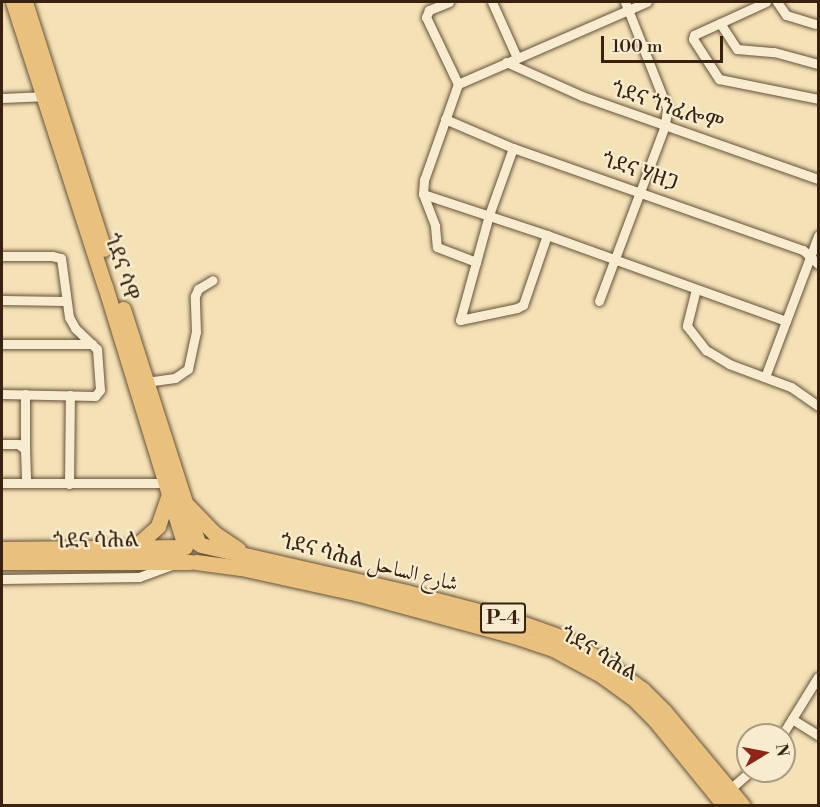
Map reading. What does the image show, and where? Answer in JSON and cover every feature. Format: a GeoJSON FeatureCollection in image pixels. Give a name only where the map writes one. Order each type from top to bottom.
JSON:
{"type":"FeatureCollection","features":[{"type":"Feature","properties":{"kind":"main road","name":"ጎደና ሳዋ"},"geometry":{"type":"LineString","coordinates":[[13,2],[50,96],[187,505],[192,545]]}},
{"type":"Feature","properties":{"kind":"main road","name":"ጎደና ሳዋ"},"geometry":{"type":"LineString","coordinates":[[25,2],[50,96],[167,489],[192,545]]}},
{"type":"Feature","properties":{"kind":"main road"},"geometry":{"type":"LineString","coordinates":[[135,547],[158,526],[167,489]]}},
{"type":"Feature","properties":{"kind":"main road"},"geometry":{"type":"LineString","coordinates":[[187,505],[214,533],[248,556]]}},
{"type":"Feature","properties":{"kind":"main road"},"geometry":{"type":"LineString","coordinates":[[188,562],[184,556],[192,545]]}},
{"type":"Feature","properties":{"kind":"main road","name":"ጎደና ሳሕል"},"geometry":{"type":"LineString","coordinates":[[2,549],[192,545]]}},
{"type":"Feature","properties":{"kind":"main road","name":"ጎደና ሳሕል شارع الساحل"},"geometry":{"type":"LineString","coordinates":[[192,545],[248,556],[268,567],[542,629],[586,651],[643,690],[742,806]]}},
{"type":"Feature","properties":{"kind":"main road","name":"ጎደና ሳሕል"},"geometry":{"type":"LineString","coordinates":[[2,562],[188,562],[268,567]]}},
{"type":"Feature","properties":{"kind":"main road","name":"ጎደና ሳሕል"},"geometry":{"type":"LineString","coordinates":[[384,594],[537,643],[601,675],[633,698],[655,720],[725,806]]}},
{"type":"Feature","properties":{"kind":"street"},"geometry":{"type":"LineString","coordinates":[[449,2],[429,10],[426,17],[458,84]]}},
{"type":"Feature","properties":{"kind":"street"},"geometry":{"type":"LineString","coordinates":[[492,2],[517,58]]}},
{"type":"Feature","properties":{"kind":"street"},"geometry":{"type":"LineString","coordinates":[[476,262],[437,247],[435,226],[423,194],[424,180],[458,84],[627,5],[646,2]]}},
{"type":"Feature","properties":{"kind":"street"},"geometry":{"type":"LineString","coordinates":[[766,2],[693,36],[718,78],[819,99]]}},
{"type":"Feature","properties":{"kind":"street"},"geometry":{"type":"LineString","coordinates":[[777,2],[786,15],[817,24]]}},
{"type":"Feature","properties":{"kind":"street"},"geometry":{"type":"LineString","coordinates":[[599,301],[665,125],[666,101],[627,5]]}},
{"type":"Feature","properties":{"kind":"street"},"geometry":{"type":"LineString","coordinates":[[720,23],[736,49],[774,52],[819,64]]}},
{"type":"Feature","properties":{"kind":"street","name":"ጎደና ጎንፈሎም"},"geometry":{"type":"LineString","coordinates":[[506,62],[582,96],[819,180]]}},
{"type":"Feature","properties":{"kind":"street"},"geometry":{"type":"LineString","coordinates":[[2,98],[50,96]]}},
{"type":"Feature","properties":{"kind":"street","name":"ጎደና ሃዘጋ"},"geometry":{"type":"LineString","coordinates":[[445,119],[513,148],[639,191],[811,255],[819,264]]}},
{"type":"Feature","properties":{"kind":"street"},"geometry":{"type":"LineString","coordinates":[[513,148],[489,215],[458,317],[463,321],[523,305],[547,235]]}},
{"type":"Feature","properties":{"kind":"street"},"geometry":{"type":"LineString","coordinates":[[423,194],[547,235],[786,321]]}},
{"type":"Feature","properties":{"kind":"street"},"geometry":{"type":"LineString","coordinates":[[765,376],[819,236]]}},
{"type":"Feature","properties":{"kind":"street"},"geometry":{"type":"LineString","coordinates":[[2,256],[61,258],[66,301],[75,328],[97,349],[100,390],[95,396],[2,394]]}},
{"type":"Feature","properties":{"kind":"street"},"geometry":{"type":"LineString","coordinates":[[146,382],[175,378],[188,369],[196,332],[195,296],[204,284],[213,280]]}},
{"type":"Feature","properties":{"kind":"street"},"geometry":{"type":"LineString","coordinates":[[696,289],[687,321],[688,332],[713,356],[790,387],[818,405]]}},
{"type":"Feature","properties":{"kind":"street"},"geometry":{"type":"LineString","coordinates":[[2,300],[66,301]]}},
{"type":"Feature","properties":{"kind":"street"},"geometry":{"type":"LineString","coordinates":[[2,344],[92,344]]}},
{"type":"Feature","properties":{"kind":"street"},"geometry":{"type":"LineString","coordinates":[[25,394],[26,483]]}},
{"type":"Feature","properties":{"kind":"street"},"geometry":{"type":"LineString","coordinates":[[69,484],[70,395]]}},
{"type":"Feature","properties":{"kind":"street"},"geometry":{"type":"LineString","coordinates":[[2,444],[18,444],[25,449]]}},
{"type":"Feature","properties":{"kind":"street"},"geometry":{"type":"LineString","coordinates":[[2,483],[167,489]]}},
{"type":"Feature","properties":{"kind":"street"},"geometry":{"type":"LineString","coordinates":[[2,579],[139,577],[188,562]]}},
{"type":"Feature","properties":{"kind":"street"},"geometry":{"type":"LineString","coordinates":[[790,723],[819,677]]}},
{"type":"Feature","properties":{"kind":"street"},"geometry":{"type":"LineString","coordinates":[[792,719],[819,735]]}},
{"type":"Feature","properties":{"kind":"street"},"geometry":{"type":"LineString","coordinates":[[729,789],[736,783]]}}]}
